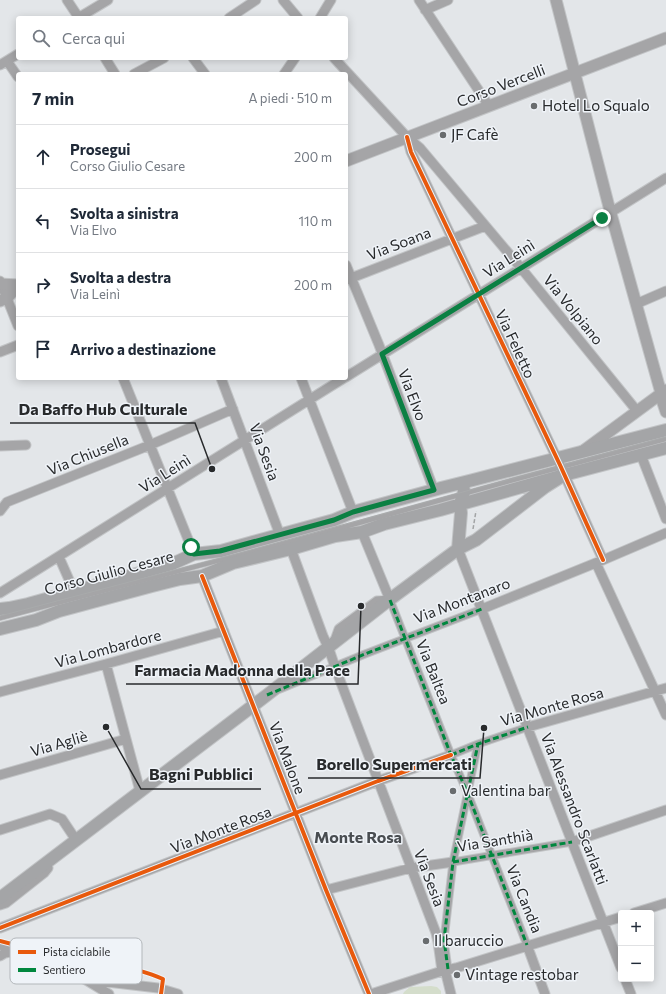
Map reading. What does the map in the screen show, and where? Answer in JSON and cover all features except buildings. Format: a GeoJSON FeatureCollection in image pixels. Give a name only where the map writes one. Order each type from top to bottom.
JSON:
{"type":"FeatureCollection","features":[{"type":"Feature","properties":{"kind":"main road"},"geometry":{"type":"LineString","coordinates":[[1,898],[389,600],[458,549],[476,540],[582,452],[666,430]]}},
{"type":"Feature","properties":{"kind":"main road"},"geometry":{"type":"LineString","coordinates":[[462,493],[641,455],[666,448]]}},
{"type":"Feature","properties":{"kind":"main road"},"geometry":{"type":"LineString","coordinates":[[462,493],[560,471]]}},
{"type":"Feature","properties":{"kind":"main road","name":"Corso Giulio Cesare"},"geometry":{"type":"LineString","coordinates":[[0,609],[28,604],[172,564],[194,554],[220,551],[280,535],[334,520],[353,512],[434,490],[462,493]]}},
{"type":"Feature","properties":{"kind":"main road"},"geometry":{"type":"LineString","coordinates":[[458,549],[462,493]]}},
{"type":"Feature","properties":{"kind":"main road","name":"Corso Giulio Cesare"},"geometry":{"type":"LineString","coordinates":[[0,630],[36,620],[73,607],[180,579],[202,576],[233,563],[291,549],[335,536],[362,532],[384,524],[440,510],[462,493]]}},
{"type":"Feature","properties":{"kind":"street"},"geometry":{"type":"LineString","coordinates":[[67,0],[77,16]]}},
{"type":"Feature","properties":{"kind":"street"},"geometry":{"type":"LineString","coordinates":[[81,16],[108,0]]}},
{"type":"Feature","properties":{"kind":"street"},"geometry":{"type":"LineString","coordinates":[[232,16],[256,0]]}},
{"type":"Feature","properties":{"kind":"street"},"geometry":{"type":"LineString","coordinates":[[283,0],[296,16]]}},
{"type":"Feature","properties":{"kind":"street"},"geometry":{"type":"LineString","coordinates":[[321,16],[330,0]]}},
{"type":"Feature","properties":{"kind":"street"},"geometry":{"type":"LineString","coordinates":[[419,0],[489,106]]}},
{"type":"Feature","properties":{"kind":"street"},"geometry":{"type":"LineString","coordinates":[[425,10],[448,0]]}},
{"type":"Feature","properties":{"kind":"street"},"geometry":{"type":"LineString","coordinates":[[556,0],[636,304],[664,394],[662,400],[666,412]]}},
{"type":"Feature","properties":{"kind":"street","name":"Corso Vercelli"},"geometry":{"type":"LineString","coordinates":[[348,160],[666,38]]}},
{"type":"Feature","properties":{"kind":"street"},"geometry":{"type":"LineString","coordinates":[[16,55],[4,63],[16,75]]}},
{"type":"Feature","properties":{"kind":"street"},"geometry":{"type":"LineString","coordinates":[[106,60],[114,72]]}},
{"type":"Feature","properties":{"kind":"street"},"geometry":{"type":"LineString","coordinates":[[138,72],[160,60]]}},
{"type":"Feature","properties":{"kind":"street"},"geometry":{"type":"LineString","coordinates":[[194,60],[204,72]]}},
{"type":"Feature","properties":{"kind":"street"},"geometry":{"type":"LineString","coordinates":[[285,72],[294,60]]}},
{"type":"Feature","properties":{"kind":"street","name":"Via Volpiano"},"geometry":{"type":"LineString","coordinates":[[336,60],[347,72]]}},
{"type":"Feature","properties":{"kind":"street","name":"Via Volpiano"},"geometry":{"type":"LineString","coordinates":[[348,73],[407,137],[420,148],[521,268],[631,402],[636,411]]}},
{"type":"Feature","properties":{"kind":"street","name":"Via Feletto"},"geometry":{"type":"LineString","coordinates":[[407,137],[411,152],[479,294],[560,471],[666,715]]}},
{"type":"Feature","properties":{"kind":"street","name":"Via Leinì"},"geometry":{"type":"LineString","coordinates":[[348,375],[666,178]]}},
{"type":"Feature","properties":{"kind":"street","name":"Via Soana"},"geometry":{"type":"LineString","coordinates":[[349,279],[485,226]]}},
{"type":"Feature","properties":{"kind":"street","name":"Via Elvo"},"geometry":{"type":"LineString","coordinates":[[349,279],[382,354],[434,490]]}},
{"type":"Feature","properties":{"kind":"street"},"geometry":{"type":"LineString","coordinates":[[16,286],[0,283],[3,299],[16,322]]}},
{"type":"Feature","properties":{"kind":"street"},"geometry":{"type":"LineString","coordinates":[[3,299],[16,288]]}},
{"type":"Feature","properties":{"kind":"street"},"geometry":{"type":"LineString","coordinates":[[636,304],[666,291]]}},
{"type":"Feature","properties":{"kind":"street"},"geometry":{"type":"LineString","coordinates":[[0,352],[16,346]]}},
{"type":"Feature","properties":{"kind":"street"},"geometry":{"type":"LineString","coordinates":[[125,380],[194,554]]}},
{"type":"Feature","properties":{"kind":"street","name":"Via Sesia"},"geometry":{"type":"LineString","coordinates":[[222,380],[280,535]]}},
{"type":"Feature","properties":{"kind":"street"},"geometry":{"type":"LineString","coordinates":[[302,380],[353,512]]}},
{"type":"Feature","properties":{"kind":"street","name":"Via Leinì"},"geometry":{"type":"LineString","coordinates":[[0,593],[340,380]]}},
{"type":"Feature","properties":{"kind":"street"},"geometry":{"type":"LineString","coordinates":[[582,452],[636,411],[664,394]]}},
{"type":"Feature","properties":{"kind":"street","name":"Via Chiusella"},"geometry":{"type":"LineString","coordinates":[[0,511],[7,502],[233,410]]}},
{"type":"Feature","properties":{"kind":"street"},"geometry":{"type":"LineString","coordinates":[[0,446],[26,444]]}},
{"type":"Feature","properties":{"kind":"street"},"geometry":{"type":"LineString","coordinates":[[641,455],[666,519]]}},
{"type":"Feature","properties":{"kind":"street","name":"Via Baltea"},"geometry":{"type":"LineString","coordinates":[[362,532],[467,792]]}},
{"type":"Feature","properties":{"kind":"street","name":"Via Montanaro"},"geometry":{"type":"LineString","coordinates":[[267,695],[666,533]]}},
{"type":"Feature","properties":{"kind":"street","name":"Via Sesia"},"geometry":{"type":"LineString","coordinates":[[291,549],[323,636],[331,645],[334,667],[436,933],[451,994]]}},
{"type":"Feature","properties":{"kind":"street","name":"Via Alessandro Scarlatti"},"geometry":{"type":"LineString","coordinates":[[458,549],[618,960]]}},
{"type":"Feature","properties":{"kind":"street"},"geometry":{"type":"LineString","coordinates":[[59,557],[74,591]]}},
{"type":"Feature","properties":{"kind":"street","name":"Via Malone"},"geometry":{"type":"LineString","coordinates":[[202,576],[326,890],[370,994]]}},
{"type":"Feature","properties":{"kind":"street","name":"Via Lombardore"},"geometry":{"type":"LineString","coordinates":[[0,692],[224,631]]}},
{"type":"Feature","properties":{"kind":"street"},"geometry":{"type":"LineString","coordinates":[[106,664],[140,791]]}},
{"type":"Feature","properties":{"kind":"street","name":"Via Monte Rosa"},"geometry":{"type":"LineString","coordinates":[[0,928],[478,744],[528,727],[666,688]]}},
{"type":"Feature","properties":{"kind":"street","name":"Via Agliè"},"geometry":{"type":"LineString","coordinates":[[0,775],[126,739]]}},
{"type":"Feature","properties":{"kind":"street"},"geometry":{"type":"LineString","coordinates":[[445,970],[444,940],[453,862],[478,744]]}},
{"type":"Feature","properties":{"kind":"street","name":"Via Candia"},"geometry":{"type":"LineString","coordinates":[[467,792],[545,994]]}},
{"type":"Feature","properties":{"kind":"street","name":"Via Santhià"},"geometry":{"type":"LineString","coordinates":[[326,890],[410,868],[572,842],[666,810]]}},
{"type":"Feature","properties":{"kind":"street"},"geometry":{"type":"LineString","coordinates":[[0,830],[50,814],[62,819],[76,840]]}},
{"type":"Feature","properties":{"kind":"street"},"geometry":{"type":"LineString","coordinates":[[644,910],[666,903]]}},
{"type":"Feature","properties":{"kind":"street"},"geometry":{"type":"LineString","coordinates":[[370,994],[618,918]]}},
{"type":"Feature","properties":{"kind":"street"},"geometry":{"type":"LineString","coordinates":[[0,945],[10,949]]}},
{"type":"Feature","properties":{"kind":"street"},"geometry":{"type":"LineString","coordinates":[[0,956],[10,953]]}},
{"type":"Feature","properties":{"kind":"street"},"geometry":{"type":"LineString","coordinates":[[626,982],[631,994]]}},
{"type":"Feature","properties":{"kind":"street"},"geometry":{"type":"LineString","coordinates":[[397,994],[404,983]]}},
{"type":"Feature","properties":{"kind":"street"},"geometry":{"type":"LineString","coordinates":[[93,984],[109,994]]}},
{"type":"Feature","properties":{"kind":"street"},"geometry":{"type":"LineString","coordinates":[[122,984],[158,988],[178,994]]}},
{"type":"Feature","properties":{"kind":"lane"},"geometry":{"type":"LineString","coordinates":[[560,471],[666,439]]}},
{"type":"Feature","properties":{"kind":"lane","name":"Corso Giulio Cesare"},"geometry":{"type":"LineString","coordinates":[[0,618],[304,538],[462,493]]}},
{"type":"Feature","properties":{"kind":"path"},"geometry":{"type":"LineString","coordinates":[[476,509],[473,527],[476,540]]}},
{"type":"Feature","properties":{"kind":"green space"},"geometry":{"type":"Polygon","coordinates":[[[410,987],[437,987],[441,991],[441,994],[403,994],[410,987]]]}},
{"type":"Feature","properties":{"kind":"tram line"},"geometry":{"type":"LineString","coordinates":[[0,616],[251,550],[666,437]]}},
{"type":"Feature","properties":{"kind":"marked path"},"geometry":{"type":"LineString","coordinates":[[390,600],[527,945]]}},
{"type":"Feature","properties":{"kind":"marked path"},"geometry":{"type":"LineString","coordinates":[[267,695],[365,654],[482,609]]}},
{"type":"Feature","properties":{"kind":"marked path"},"geometry":{"type":"LineString","coordinates":[[451,755],[528,727]]}},
{"type":"Feature","properties":{"kind":"marked path"},"geometry":{"type":"LineString","coordinates":[[448,969],[444,940],[453,862],[478,744]]}},
{"type":"Feature","properties":{"kind":"marked path"},"geometry":{"type":"LineString","coordinates":[[453,862],[572,842]]}},
{"type":"Feature","properties":{"kind":"cycle path"},"geometry":{"type":"LineString","coordinates":[[407,137],[411,152],[560,465],[603,560]]}},
{"type":"Feature","properties":{"kind":"cycle path"},"geometry":{"type":"LineString","coordinates":[[202,576],[326,890],[369,994]]}},
{"type":"Feature","properties":{"kind":"cycle path"},"geometry":{"type":"LineString","coordinates":[[0,928],[378,781],[451,755]]}},
{"type":"Feature","properties":{"kind":"cycle path"},"geometry":{"type":"LineString","coordinates":[[0,941],[10,944]]}},
{"type":"Feature","properties":{"kind":"cycle path"},"geometry":{"type":"LineString","coordinates":[[142,972],[163,979],[161,994]]}},
{"type":"Feature","properties":{"kind":"place","name":"Hotel Lo Squalo"},"geometry":{"type":"Point","coordinates":[534,106]}},
{"type":"Feature","properties":{"kind":"place","name":"JF Cafè"},"geometry":{"type":"Point","coordinates":[443,135]}},
{"type":"Feature","properties":{"kind":"place","name":"Da Baffo Hub Culturale"},"geometry":{"type":"Point","coordinates":[212,469]}},
{"type":"Feature","properties":{"kind":"place","name":"Farmacia Madonna della Pace"},"geometry":{"type":"Point","coordinates":[361,606]}},
{"type":"Feature","properties":{"kind":"place","name":"Bagni Pubblici"},"geometry":{"type":"Point","coordinates":[106,727]}},
{"type":"Feature","properties":{"kind":"place","name":"Borello Supermercati"},"geometry":{"type":"Point","coordinates":[484,728]}},
{"type":"Feature","properties":{"kind":"place","name":"Valentina bar"},"geometry":{"type":"Point","coordinates":[453,791]}},
{"type":"Feature","properties":{"kind":"place","name":"Il baruccio"},"geometry":{"type":"Point","coordinates":[426,941]}},
{"type":"Feature","properties":{"kind":"place","name":"Vintage restobar"},"geometry":{"type":"Point","coordinates":[457,975]}},
{"type":"Feature","properties":{"kind":"district","name":"Monte Rosa"},"geometry":{"type":"Point","coordinates":[358,837]}},
{"type":"Feature","properties":{"kind":"route"},"geometry":{"type":"LineString","coordinates":[[191,547],[194,554],[220,551],[334,520],[353,512],[434,490],[382,354],[602,218]]}}]}
